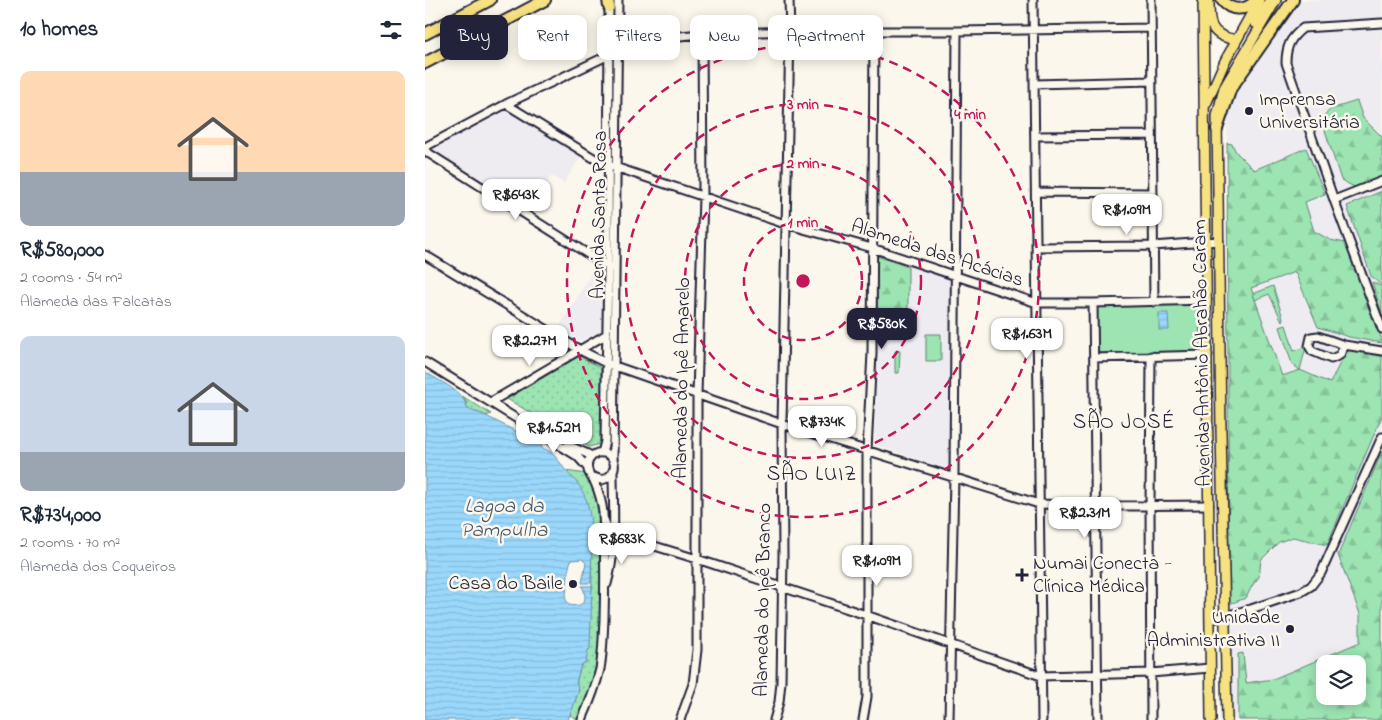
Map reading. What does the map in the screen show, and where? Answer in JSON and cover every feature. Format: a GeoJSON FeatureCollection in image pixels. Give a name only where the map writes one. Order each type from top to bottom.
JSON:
{"type":"FeatureCollection","features":[{"type":"Feature","properties":{"kind":"highway"},"geometry":{"type":"LineString","coordinates":[[425,34],[490,0]]}},
{"type":"Feature","properties":{"kind":"highway"},"geometry":{"type":"LineString","coordinates":[[425,63],[545,0]]}},
{"type":"Feature","properties":{"kind":"highway"},"geometry":{"type":"LineString","coordinates":[[1222,0],[1225,5],[1235,9],[1244,9],[1257,0]]}},
{"type":"Feature","properties":{"kind":"highway"},"geometry":{"type":"LineString","coordinates":[[1217,129],[1231,88],[1293,0]]}},
{"type":"Feature","properties":{"kind":"main road","name":"Avenida Antônio Abrahão Caram"},"geometry":{"type":"LineString","coordinates":[[1203,0],[1211,720]]}},
{"type":"Feature","properties":{"kind":"main road"},"geometry":{"type":"LineString","coordinates":[[1209,0],[1209,22],[1214,31],[1225,38],[1232,39]]}},
{"type":"Feature","properties":{"kind":"main road","name":"Avenida Antônio Abrahão Caram"},"geometry":{"type":"LineString","coordinates":[[1204,115],[1207,101],[1222,68],[1257,0]]}},
{"type":"Feature","properties":{"kind":"main road"},"geometry":{"type":"LineString","coordinates":[[1255,23],[1270,0]]}},
{"type":"Feature","properties":{"kind":"main road","name":"Avenida Antônio Abrahão Caram"},"geometry":{"type":"LineString","coordinates":[[1227,720],[1221,430],[1218,109],[1224,88],[1276,0]]}},
{"type":"Feature","properties":{"kind":"main road"},"geometry":{"type":"LineString","coordinates":[[1208,431],[1221,430]]}},
{"type":"Feature","properties":{"kind":"street","name":"Avenida Santa Rosa"},"geometry":{"type":"LineString","coordinates":[[618,0],[618,15]]}},
{"type":"Feature","properties":{"kind":"street","name":"Alameda do Ipê Branco"},"geometry":{"type":"LineString","coordinates":[[789,0],[789,15]]}},
{"type":"Feature","properties":{"kind":"street"},"geometry":{"type":"LineString","coordinates":[[1033,0],[1042,720]]}},
{"type":"Feature","properties":{"kind":"street"},"geometry":{"type":"LineString","coordinates":[[1151,0],[1154,302]]}},
{"type":"Feature","properties":{"kind":"street","name":"Avenida Santa Rosa"},"geometry":{"type":"LineString","coordinates":[[609,2],[609,15]]}},
{"type":"Feature","properties":{"kind":"street"},"geometry":{"type":"LineString","coordinates":[[1382,23],[1303,28],[1293,36],[1286,51],[1286,63],[1382,329]]}},
{"type":"Feature","properties":{"kind":"street"},"geometry":{"type":"LineString","coordinates":[[883,32],[1151,28]]}},
{"type":"Feature","properties":{"kind":"street"},"geometry":{"type":"LineString","coordinates":[[949,720],[954,477],[957,31]]}},
{"type":"Feature","properties":{"kind":"street"},"geometry":{"type":"LineString","coordinates":[[425,147],[506,104],[598,60]]}},
{"type":"Feature","properties":{"kind":"street","name":"Avenida Santa Rosa"},"geometry":{"type":"LineString","coordinates":[[609,60],[608,165],[614,366],[613,461]]}},
{"type":"Feature","properties":{"kind":"street","name":"Avenida Santa Rosa"},"geometry":{"type":"LineString","coordinates":[[602,453],[605,441],[607,334],[617,168],[618,60]]}},
{"type":"Feature","properties":{"kind":"street","name":"Alameda do Ipê Amarelo"},"geometry":{"type":"LineString","coordinates":[[681,720],[691,691],[695,670],[697,395],[703,196],[702,60]]}},
{"type":"Feature","properties":{"kind":"street","name":"Alameda do Ipê Branco"},"geometry":{"type":"LineString","coordinates":[[774,720],[779,702],[781,682],[782,424],[789,60]]}},
{"type":"Feature","properties":{"kind":"street"},"geometry":{"type":"LineString","coordinates":[[863,720],[867,697],[867,450],[871,354],[874,60]]}},
{"type":"Feature","properties":{"kind":"street"},"geometry":{"type":"LineString","coordinates":[[1034,84],[1152,81]]}},
{"type":"Feature","properties":{"kind":"street","name":"Alameda das Acácias"},"geometry":{"type":"LineString","coordinates":[[506,104],[591,158],[608,165],[785,224],[872,248],[1037,303],[1207,300]]}},
{"type":"Feature","properties":{"kind":"street"},"geometry":{"type":"LineString","coordinates":[[1035,136],[1153,135]]}},
{"type":"Feature","properties":{"kind":"street"},"geometry":{"type":"LineString","coordinates":[[425,151],[612,267]]}},
{"type":"Feature","properties":{"kind":"street"},"geometry":{"type":"LineString","coordinates":[[1334,200],[1382,181]]}},
{"type":"Feature","properties":{"kind":"street"},"geometry":{"type":"LineString","coordinates":[[1036,192],[1153,193]]}},
{"type":"Feature","properties":{"kind":"street"},"geometry":{"type":"LineString","coordinates":[[1036,247],[1153,246],[1219,241]]}},
{"type":"Feature","properties":{"kind":"street"},"geometry":{"type":"LineString","coordinates":[[425,254],[581,350],[606,363],[782,424],[1039,504],[1095,506],[1209,505]]}},
{"type":"Feature","properties":{"kind":"street"},"geometry":{"type":"LineString","coordinates":[[1093,303],[1098,720]]}},
{"type":"Feature","properties":{"kind":"street"},"geometry":{"type":"LineString","coordinates":[[491,402],[607,334]]}},
{"type":"Feature","properties":{"kind":"street"},"geometry":{"type":"LineString","coordinates":[[1344,345],[1340,355],[1331,359],[1312,351],[1309,346],[1311,337],[1318,336],[1344,345],[1382,351]]}},
{"type":"Feature","properties":{"kind":"street"},"geometry":{"type":"LineString","coordinates":[[1094,358],[1208,355]]}},
{"type":"Feature","properties":{"kind":"street"},"geometry":{"type":"LineString","coordinates":[[1151,356],[1151,720]]}},
{"type":"Feature","properties":{"kind":"street"},"geometry":{"type":"LineString","coordinates":[[425,362],[577,456],[587,467],[596,486],[602,504],[603,517],[605,591],[601,660],[596,684],[582,720]]}},
{"type":"Feature","properties":{"kind":"street"},"geometry":{"type":"LineString","coordinates":[[543,434],[592,456],[602,453],[613,461],[613,533],[610,573],[605,591]]}},
{"type":"Feature","properties":{"kind":"street"},"geometry":{"type":"LineString","coordinates":[[1210,620],[1301,592],[1311,586],[1321,573],[1382,437]]}},
{"type":"Feature","properties":{"kind":"street"},"geometry":{"type":"LineString","coordinates":[[587,467],[592,456]]}},
{"type":"Feature","properties":{"kind":"street"},"geometry":{"type":"LineString","coordinates":[[591,476],[602,480],[614,470]]}},
{"type":"Feature","properties":{"kind":"street"},"geometry":{"type":"LineString","coordinates":[[603,517],[606,529],[613,533],[697,558],[1041,676],[1151,673],[1210,668]]}},
{"type":"Feature","properties":{"kind":"shaded area"},"geometry":{"type":"Polygon","coordinates":[[[1298,0],[1382,0],[1382,720],[1231,720],[1227,112],[1241,83],[1298,0]]]}},
{"type":"Feature","properties":{"kind":"shaded area"},"geometry":{"type":"Polygon","coordinates":[[[506,108],[582,155],[564,183],[551,176],[529,212],[429,150],[506,108]]]}},
{"type":"Feature","properties":{"kind":"shaded area"},"geometry":{"type":"Polygon","coordinates":[[[877,254],[952,279],[951,470],[875,445],[877,254]]]}},
{"type":"Feature","properties":{"kind":"shaded area"},"geometry":{"type":"Polygon","coordinates":[[[596,266],[602,270],[602,330],[581,341],[558,329],[596,266]]]}},
{"type":"Feature","properties":{"kind":"green space"},"geometry":{"type":"Polygon","coordinates":[[[1357,101],[1363,118],[1382,137],[1382,178],[1356,188],[1341,180],[1321,118],[1331,109],[1357,101]]]}},
{"type":"Feature","properties":{"kind":"green space"},"geometry":{"type":"Polygon","coordinates":[[[1227,143],[1232,144],[1236,152],[1254,170],[1306,148],[1325,194],[1305,202],[1314,231],[1330,240],[1346,243],[1382,340],[1382,343],[1349,337],[1318,327],[1295,272],[1251,288],[1282,376],[1300,370],[1330,383],[1342,359],[1349,350],[1382,355],[1382,416],[1327,545],[1293,537],[1279,542],[1261,560],[1259,577],[1246,598],[1229,604],[1227,143]]]}},
{"type":"Feature","properties":{"kind":"green space"},"geometry":{"type":"Polygon","coordinates":[[[1382,191],[1382,286],[1371,276],[1347,206],[1382,191]]]}},
{"type":"Feature","properties":{"kind":"green space"},"geometry":{"type":"Polygon","coordinates":[[[877,256],[908,267],[908,331],[886,330],[877,317],[877,256]]]}},
{"type":"Feature","properties":{"kind":"green space"},"geometry":{"type":"Polygon","coordinates":[[[1372,282],[1382,287],[1382,314],[1372,282]]]}},
{"type":"Feature","properties":{"kind":"green space"},"geometry":{"type":"Polygon","coordinates":[[[1273,286],[1283,318],[1282,321],[1269,294],[1255,300],[1253,294],[1273,286]]]}},
{"type":"Feature","properties":{"kind":"green space"},"geometry":{"type":"Polygon","coordinates":[[[1199,304],[1200,351],[1097,353],[1096,307],[1199,304]]]}},
{"type":"Feature","properties":{"kind":"green space"},"geometry":{"type":"Polygon","coordinates":[[[1286,325],[1294,351],[1306,347],[1300,370],[1292,364],[1280,327],[1286,325]]]}},
{"type":"Feature","properties":{"kind":"green space"},"geometry":{"type":"Polygon","coordinates":[[[926,334],[941,334],[941,361],[926,361],[926,334]]]}},
{"type":"Feature","properties":{"kind":"green space"},"geometry":{"type":"Polygon","coordinates":[[[895,351],[900,351],[899,373],[895,373],[895,351]]]}},
{"type":"Feature","properties":{"kind":"green space"},"geometry":{"type":"Polygon","coordinates":[[[579,356],[601,368],[600,444],[589,447],[507,399],[579,356]]]}},
{"type":"Feature","properties":{"kind":"green space"},"geometry":{"type":"Polygon","coordinates":[[[462,396],[491,414],[486,416],[469,410],[462,396]]]}},
{"type":"Feature","properties":{"kind":"green space"},"geometry":{"type":"Polygon","coordinates":[[[1382,452],[1382,720],[1238,720],[1238,654],[1243,653],[1246,683],[1273,679],[1316,661],[1316,705],[1366,705],[1366,655],[1329,655],[1360,642],[1360,614],[1338,555],[1382,452]]]}},
{"type":"Feature","properties":{"kind":"green space"},"geometry":{"type":"Polygon","coordinates":[[[565,471],[587,474],[597,489],[603,517],[600,652],[588,695],[577,719],[570,715],[579,690],[576,683],[581,665],[586,662],[592,586],[591,559],[565,471]]]}},
{"type":"Feature","properties":{"kind":"water"},"geometry":{"type":"Polygon","coordinates":[[[1159,313],[1168,313],[1169,330],[1159,330],[1159,313]]]}},
{"type":"Feature","properties":{"kind":"water","name":"Lagoa da Pampulha"},"geometry":{"type":"Polygon","coordinates":[[[425,372],[461,396],[469,410],[541,444],[542,448],[559,461],[580,486],[586,499],[592,534],[591,583],[582,583],[586,563],[582,559],[571,560],[565,598],[569,605],[582,604],[585,595],[582,586],[592,586],[590,649],[588,650],[586,662],[581,665],[576,683],[579,690],[568,720],[425,720],[425,372]]]}},
{"type":"Feature","properties":{"kind":"tunnel"},"geometry":{"type":"LineString","coordinates":[[1234,38],[1250,32],[1255,23]]}},
{"type":"Feature","properties":{"kind":"place","name":"Imprensa Universitária"},"geometry":{"type":"Point","coordinates":[1249,111]}},
{"type":"Feature","properties":{"kind":"place","name":"Numai Conecta - Clínica Médica"},"geometry":{"type":"Point","coordinates":[1022,575]}},
{"type":"Feature","properties":{"kind":"place","name":"Casa do Baile"},"geometry":{"type":"Point","coordinates":[573,584]}},
{"type":"Feature","properties":{"kind":"place","name":"Unidade Administrativa II"},"geometry":{"type":"Point","coordinates":[1290,629]}},
{"type":"Feature","properties":{"kind":"district","name":"SÃO JOSÉ"},"geometry":{"type":"Point","coordinates":[1124,423]}},
{"type":"Feature","properties":{"kind":"district","name":"SÃO LUIZ"},"geometry":{"type":"Point","coordinates":[812,475]}}]}
